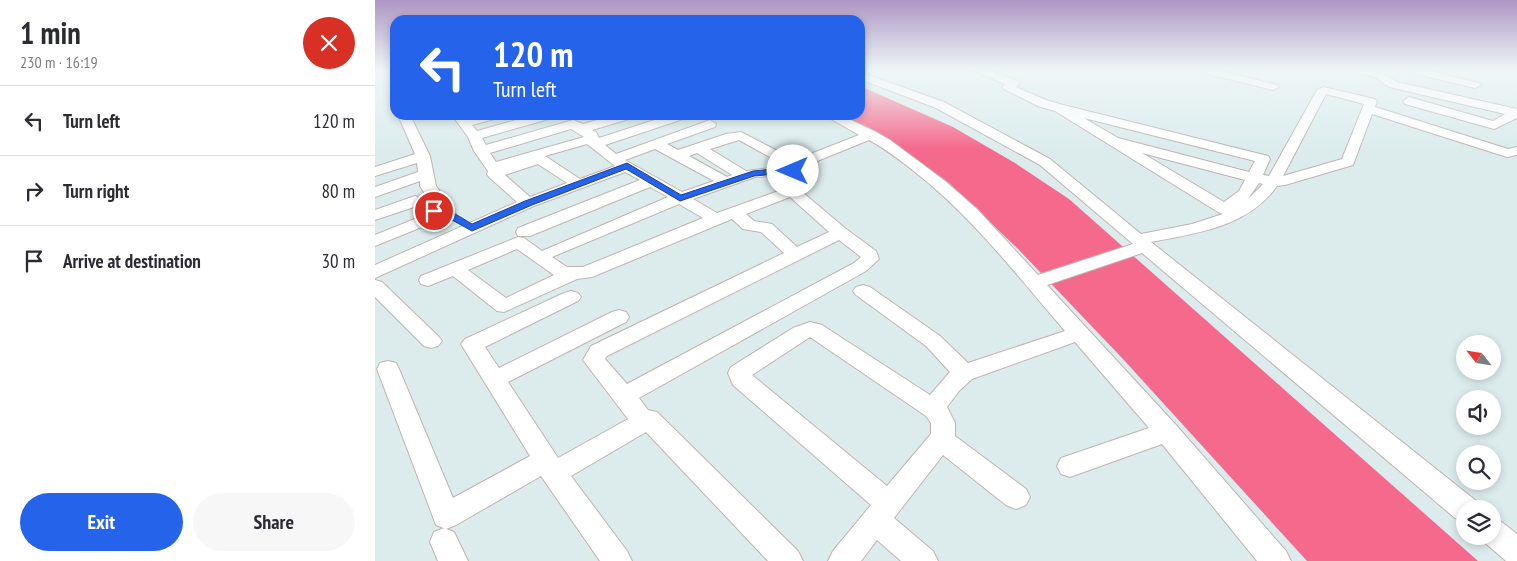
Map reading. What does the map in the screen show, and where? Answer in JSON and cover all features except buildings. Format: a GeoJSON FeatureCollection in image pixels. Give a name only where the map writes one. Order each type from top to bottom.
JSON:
{"type":"FeatureCollection","features":[{"type":"Feature","properties":{"kind":"street"},"geometry":{"type":"LineString","coordinates":[[916,96],[940,105],[1045,162],[1456,502]]}},
{"type":"Feature","properties":{"kind":"street"},"geometry":{"type":"LineString","coordinates":[[1028,96],[1059,108],[1263,159],[1244,197],[1224,209],[1059,108]]}},
{"type":"Feature","properties":{"kind":"street"},"geometry":{"type":"LineString","coordinates":[[1034,283],[1141,243],[1231,216],[1247,208],[1273,181],[1320,96]]}},
{"type":"Feature","properties":{"kind":"street"},"geometry":{"type":"LineString","coordinates":[[1113,141],[1208,166],[1251,184],[1280,182],[1348,162],[1371,102],[1348,96]]}},
{"type":"Feature","properties":{"kind":"street"},"geometry":{"type":"LineString","coordinates":[[1396,96],[1490,124],[1497,124],[1517,113]]}},
{"type":"Feature","properties":{"kind":"street"},"geometry":{"type":"LineString","coordinates":[[1443,96],[1517,113]]}},
{"type":"Feature","properties":{"kind":"street"},"geometry":{"type":"LineString","coordinates":[[1368,109],[1507,153],[1517,151]]}},
{"type":"Feature","properties":{"kind":"street"},"geometry":{"type":"LineString","coordinates":[[406,120],[423,156],[428,186],[445,212]]}},
{"type":"Feature","properties":{"kind":"street"},"geometry":{"type":"LineString","coordinates":[[462,120],[475,136],[481,151],[493,171],[528,203]]}},
{"type":"Feature","properties":{"kind":"street"},"geometry":{"type":"LineString","coordinates":[[475,136],[531,120]]}},
{"type":"Feature","properties":{"kind":"street"},"geometry":{"type":"LineString","coordinates":[[481,151],[604,120]]}},
{"type":"Feature","properties":{"kind":"street"},"geometry":{"type":"LineString","coordinates":[[576,126],[634,120]]}},
{"type":"Feature","properties":{"kind":"street"},"geometry":{"type":"LineString","coordinates":[[841,120],[885,143],[919,167],[971,212],[1167,432],[1275,561]]}},
{"type":"Feature","properties":{"kind":"street"},"geometry":{"type":"LineString","coordinates":[[375,272],[528,203],[577,184],[656,144],[710,124]]}},
{"type":"Feature","properties":{"kind":"street"},"geometry":{"type":"LineString","coordinates":[[576,126],[620,162],[716,219]]}},
{"type":"Feature","properties":{"kind":"street"},"geometry":{"type":"LineString","coordinates":[[493,171],[579,141],[576,126]]}},
{"type":"Feature","properties":{"kind":"street"},"geometry":{"type":"LineString","coordinates":[[551,252],[680,198],[744,176],[793,167],[871,135]]}},
{"type":"Feature","properties":{"kind":"street"},"geometry":{"type":"LineString","coordinates":[[677,155],[731,137],[741,136],[793,167]]}},
{"type":"Feature","properties":{"kind":"street"},"geometry":{"type":"LineString","coordinates":[[656,144],[726,182]]}},
{"type":"Feature","properties":{"kind":"street"},"geometry":{"type":"LineString","coordinates":[[699,148],[744,176]]}},
{"type":"Feature","properties":{"kind":"street"},"geometry":{"type":"LineString","coordinates":[[376,171],[423,156]]}},
{"type":"Feature","properties":{"kind":"street"},"geometry":{"type":"LineString","coordinates":[[493,171],[540,159],[577,184]]}},
{"type":"Feature","properties":{"kind":"street"},"geometry":{"type":"LineString","coordinates":[[501,215],[563,273],[591,272],[716,219],[792,191],[796,187],[793,167]]}},
{"type":"Feature","properties":{"kind":"street"},"geometry":{"type":"LineString","coordinates":[[375,192],[426,174]]}},
{"type":"Feature","properties":{"kind":"street"},"geometry":{"type":"LineString","coordinates":[[428,280],[651,181]]}},
{"type":"Feature","properties":{"kind":"street"},"geometry":{"type":"LineString","coordinates":[[624,396],[843,276],[870,259],[870,255],[866,251],[840,233],[792,191]]}},
{"type":"Feature","properties":{"kind":"street"},"geometry":{"type":"LineString","coordinates":[[375,215],[415,201],[434,211],[445,212],[472,228]]}},
{"type":"Feature","properties":{"kind":"street"},"geometry":{"type":"LineString","coordinates":[[375,241],[445,212]]}},
{"type":"Feature","properties":{"kind":"street"},"geometry":{"type":"LineString","coordinates":[[734,212],[749,224],[766,228],[795,254]]}},
{"type":"Feature","properties":{"kind":"street"},"geometry":{"type":"LineString","coordinates":[[638,414],[594,360],[599,351],[840,233]]}},
{"type":"Feature","properties":{"kind":"street"},"geometry":{"type":"LineString","coordinates":[[524,237],[551,252],[576,274]]}},
{"type":"Feature","properties":{"kind":"street"},"geometry":{"type":"LineString","coordinates":[[455,269],[504,306],[576,274]]}},
{"type":"Feature","properties":{"kind":"street"},"geometry":{"type":"LineString","coordinates":[[375,286],[431,341]]}},
{"type":"Feature","properties":{"kind":"street"},"geometry":{"type":"LineString","coordinates":[[863,291],[933,341],[964,373]]}},
{"type":"Feature","properties":{"kind":"street"},"geometry":{"type":"LineString","coordinates":[[571,297],[469,338],[550,466],[617,561]]}},
{"type":"Feature","properties":{"kind":"street"},"geometry":{"type":"LineString","coordinates":[[495,379],[619,317]]}},
{"type":"Feature","properties":{"kind":"street"},"geometry":{"type":"LineString","coordinates":[[843,561],[882,512],[941,439],[944,433],[944,424],[934,409],[811,329],[800,333],[739,373],[741,379],[882,512],[923,561]]}},
{"type":"Feature","properties":{"kind":"street"},"geometry":{"type":"LineString","coordinates":[[934,409],[941,394],[964,373],[1080,333]]}},
{"type":"Feature","properties":{"kind":"street"},"geometry":{"type":"LineString","coordinates":[[388,369],[446,516],[648,419],[788,561]]}},
{"type":"Feature","properties":{"kind":"street"},"geometry":{"type":"LineString","coordinates":[[1070,466],[1167,432]]}},
{"type":"Feature","properties":{"kind":"street"},"geometry":{"type":"LineString","coordinates":[[941,439],[1016,497]]}},
{"type":"Feature","properties":{"kind":"street"},"geometry":{"type":"LineString","coordinates":[[1501,539],[1517,552]]}},
{"type":"Feature","properties":{"kind":"shaded area"},"geometry":{"type":"Polygon","coordinates":[[[865,96],[883,96],[953,127],[1015,163],[1069,199],[1456,542],[1456,545],[1460,545],[1478,561],[1307,561],[1123,359],[1018,249],[949,183],[885,137],[849,120],[865,120],[865,96]]]}},
{"type":"Feature","properties":{"kind":"route"},"geometry":{"type":"LineString","coordinates":[[434,211],[445,212],[472,228],[528,203],[627,166],[680,198],[753,173],[793,171]]}}]}
